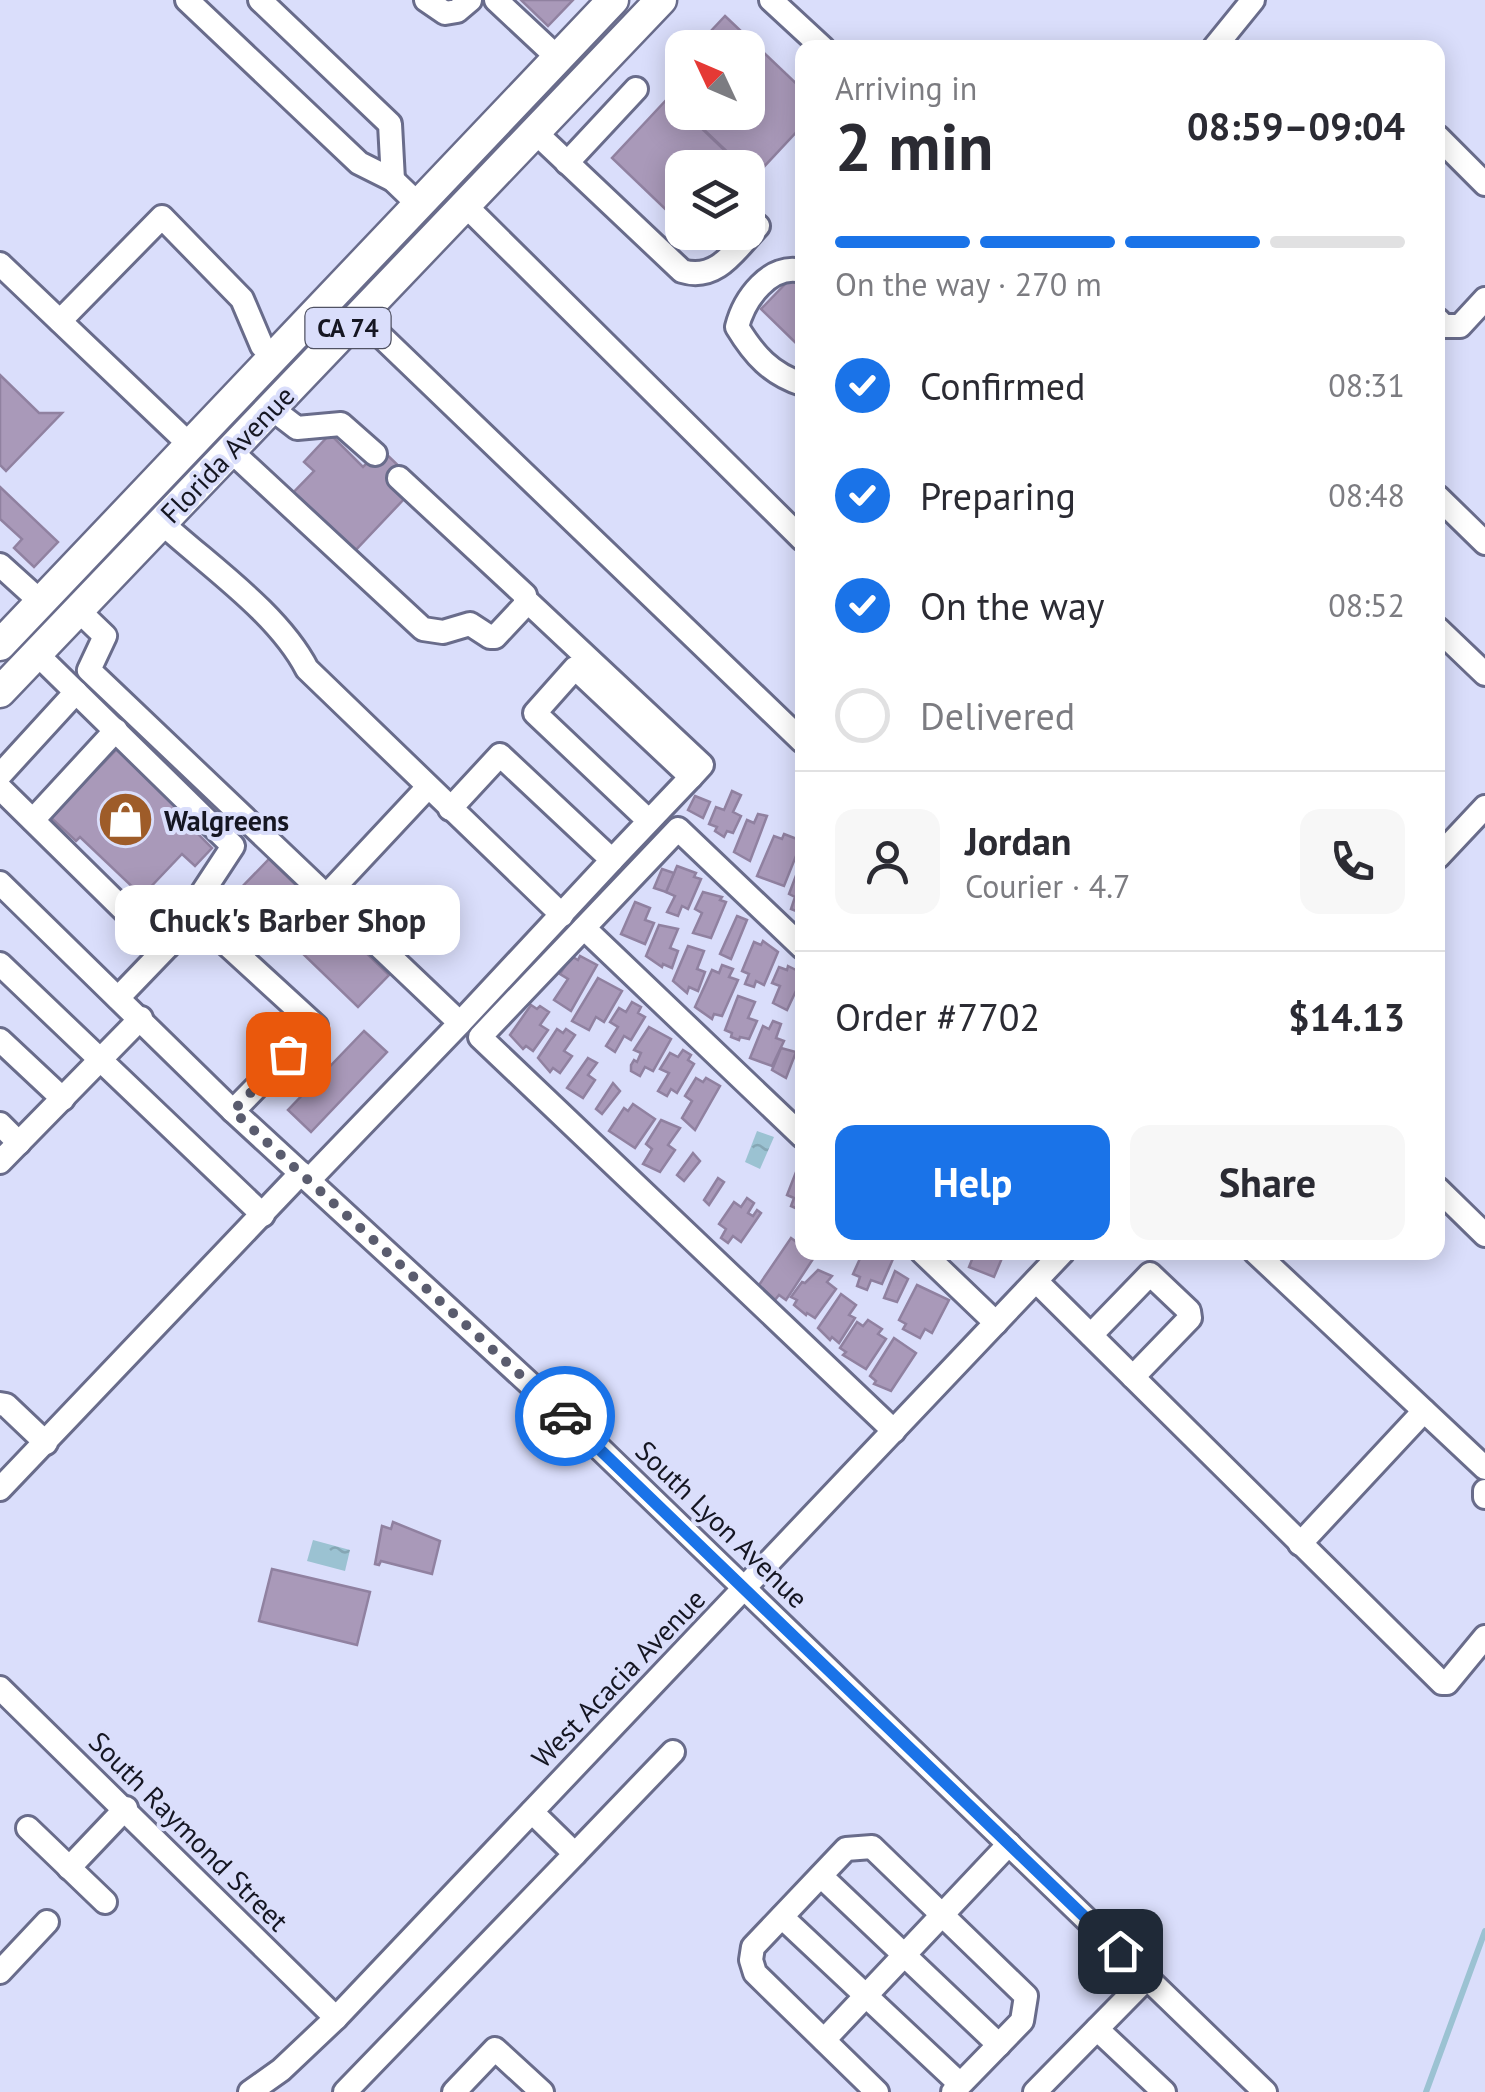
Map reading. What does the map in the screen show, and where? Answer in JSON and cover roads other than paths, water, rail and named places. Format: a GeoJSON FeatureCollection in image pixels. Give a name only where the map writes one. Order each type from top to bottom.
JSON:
{"type":"FeatureCollection","features":[{"type":"Feature","properties":{"kind":"main road","name":"Florida Avenue"},"geometry":{"type":"LineString","coordinates":[[0,645],[613,0]]}},
{"type":"Feature","properties":{"kind":"main road","name":"Florida Avenue"},"geometry":{"type":"LineString","coordinates":[[0,692],[661,0]]}},
{"type":"Feature","properties":{"kind":"main road"},"geometry":{"type":"LineString","coordinates":[[231,451],[276,384],[416,233],[427,215],[418,205]]}},
{"type":"Feature","properties":{"kind":"street"},"geometry":{"type":"LineString","coordinates":[[187,0],[359,164],[393,180],[418,205]]}},
{"type":"Feature","properties":{"kind":"street"},"geometry":{"type":"LineString","coordinates":[[260,0],[390,124],[393,180]]}},
{"type":"Feature","properties":{"kind":"street"},"geometry":{"type":"LineString","coordinates":[[426,0],[444,13],[457,11],[470,0]]}},
{"type":"Feature","properties":{"kind":"street"},"geometry":{"type":"LineString","coordinates":[[496,0],[558,58]]}},
{"type":"Feature","properties":{"kind":"street"},"geometry":{"type":"LineString","coordinates":[[771,0],[814,40]]}},
{"type":"Feature","properties":{"kind":"street"},"geometry":{"type":"LineString","coordinates":[[1220,40],[1253,0]]}},
{"type":"Feature","properties":{"kind":"street"},"geometry":{"type":"LineString","coordinates":[[568,163],[636,89]]}},
{"type":"Feature","properties":{"kind":"street"},"geometry":{"type":"LineString","coordinates":[[535,132],[682,272],[696,276],[714,272],[735,250]]}},
{"type":"Feature","properties":{"kind":"street"},"geometry":{"type":"LineString","coordinates":[[1445,145],[1485,184]]}},
{"type":"Feature","properties":{"kind":"street"},"geometry":{"type":"LineString","coordinates":[[465,206],[795,532]]}},
{"type":"Feature","properties":{"kind":"street"},"geometry":{"type":"LineString","coordinates":[[60,321],[162,217],[242,299],[262,346],[274,357]]}},
{"type":"Feature","properties":{"kind":"street"},"geometry":{"type":"LineString","coordinates":[[0,264],[190,446]]}},
{"type":"Feature","properties":{"kind":"street"},"geometry":{"type":"LineString","coordinates":[[795,269],[773,274],[742,309],[738,326],[758,358],[795,382]]}},
{"type":"Feature","properties":{"kind":"street"},"geometry":{"type":"LineString","coordinates":[[1445,326],[1460,326],[1485,299]]}},
{"type":"Feature","properties":{"kind":"street"},"geometry":{"type":"LineString","coordinates":[[360,316],[795,734]]}},
{"type":"Feature","properties":{"kind":"street"},"geometry":{"type":"LineString","coordinates":[[271,408],[298,428],[341,424],[375,454]]}},
{"type":"Feature","properties":{"kind":"street"},"geometry":{"type":"LineString","coordinates":[[231,451],[423,629],[443,632],[470,624],[490,638],[495,637],[527,601]]}},
{"type":"Feature","properties":{"kind":"street"},"geometry":{"type":"LineString","coordinates":[[0,1489],[262,1215],[460,1023],[702,766],[399,478]]}},
{"type":"Feature","properties":{"kind":"street"},"geometry":{"type":"LineString","coordinates":[[1445,505],[1485,543]]}},
{"type":"Feature","properties":{"kind":"street"},"geometry":{"type":"LineString","coordinates":[[162,523],[272,622],[294,644],[307,669],[562,915]]}},
{"type":"Feature","properties":{"kind":"street"},"geometry":{"type":"LineString","coordinates":[[0,565],[41,602]]}},
{"type":"Feature","properties":{"kind":"street"},"geometry":{"type":"LineString","coordinates":[[78,610],[104,636],[89,670],[460,1023]]}},
{"type":"Feature","properties":{"kind":"street"},"geometry":{"type":"LineString","coordinates":[[1445,636],[1485,674]]}},
{"type":"Feature","properties":{"kind":"street"},"geometry":{"type":"LineString","coordinates":[[36,654],[233,846],[168,946],[118,998]]}},
{"type":"Feature","properties":{"kind":"street"},"geometry":{"type":"LineString","coordinates":[[648,820],[536,713],[575,668],[690,776]]}},
{"type":"Feature","properties":{"kind":"street"},"geometry":{"type":"LineString","coordinates":[[0,775],[76,692]]}},
{"type":"Feature","properties":{"kind":"street"},"geometry":{"type":"LineString","coordinates":[[33,820],[116,730]]}},
{"type":"Feature","properties":{"kind":"street"},"geometry":{"type":"LineString","coordinates":[[450,808],[500,754],[612,860]]}},
{"type":"Feature","properties":{"kind":"street"},"geometry":{"type":"LineString","coordinates":[[326,896],[428,786]]}},
{"type":"Feature","properties":{"kind":"street"},"geometry":{"type":"LineString","coordinates":[[0,788],[132,917],[168,946]]}},
{"type":"Feature","properties":{"kind":"street"},"geometry":{"type":"LineString","coordinates":[[1445,850],[1485,807]]}},
{"type":"Feature","properties":{"kind":"street"},"geometry":{"type":"LineString","coordinates":[[795,941],[678,830],[480,1037],[894,1430]]}},
{"type":"Feature","properties":{"kind":"street","name":"South Lyon Avenue"},"geometry":{"type":"LineString","coordinates":[[5,898],[141,1018],[233,1111],[592,1441],[1265,2092]]}},
{"type":"Feature","properties":{"kind":"street"},"geometry":{"type":"LineString","coordinates":[[187,916],[211,930],[316,1026],[233,1111]]}},
{"type":"Feature","properties":{"kind":"street"},"geometry":{"type":"LineString","coordinates":[[584,928],[795,1129]]}},
{"type":"Feature","properties":{"kind":"street"},"geometry":{"type":"LineString","coordinates":[[0,964],[262,1215]]}},
{"type":"Feature","properties":{"kind":"street"},"geometry":{"type":"LineString","coordinates":[[0,1162],[141,1018]]}},
{"type":"Feature","properties":{"kind":"street"},"geometry":{"type":"LineString","coordinates":[[0,1040],[62,1099]]}},
{"type":"Feature","properties":{"kind":"street"},"geometry":{"type":"LineString","coordinates":[[0,1124],[19,1142]]}},
{"type":"Feature","properties":{"kind":"street"},"geometry":{"type":"LineString","coordinates":[[1445,1196],[1485,1236]]}},
{"type":"Feature","properties":{"kind":"street"},"geometry":{"type":"LineString","coordinates":[[930,1260],[996,1324]]}},
{"type":"Feature","properties":{"kind":"street","name":"West Acacia Avenue"},"geometry":{"type":"LineString","coordinates":[[250,2092],[281,2070],[336,2018],[1056,1260]]}},
{"type":"Feature","properties":{"kind":"street"},"geometry":{"type":"LineString","coordinates":[[1264,1260],[1485,1468]]}},
{"type":"Feature","properties":{"kind":"street"},"geometry":{"type":"LineString","coordinates":[[1091,1335],[1150,1274],[1190,1311],[1190,1318],[1134,1376]]}},
{"type":"Feature","properties":{"kind":"street"},"geometry":{"type":"LineString","coordinates":[[1036,1281],[1442,1683],[1485,1637]]}},
{"type":"Feature","properties":{"kind":"street"},"geometry":{"type":"LineString","coordinates":[[0,1404],[6,1405],[46,1443]]}},
{"type":"Feature","properties":{"kind":"street"},"geometry":{"type":"LineString","coordinates":[[1300,1544],[1424,1411]]}},
{"type":"Feature","properties":{"kind":"street","name":"South Raymond Street"},"geometry":{"type":"LineString","coordinates":[[0,1688],[336,2018]]}},
{"type":"Feature","properties":{"kind":"street"},"geometry":{"type":"LineString","coordinates":[[344,2092],[673,1752]]}},
{"type":"Feature","properties":{"kind":"street"},"geometry":{"type":"LineString","coordinates":[[69,1868],[126,1808]]}},
{"type":"Feature","properties":{"kind":"street"},"geometry":{"type":"LineString","coordinates":[[532,1812],[575,1854]]}},
{"type":"Feature","properties":{"kind":"street"},"geometry":{"type":"LineString","coordinates":[[28,1828],[104,1902]]}},
{"type":"Feature","properties":{"kind":"street"},"geometry":{"type":"LineString","coordinates":[[824,2040],[1010,1844]]}},
{"type":"Feature","properties":{"kind":"street"},"geometry":{"type":"LineString","coordinates":[[782,1917],[957,2088],[1022,2020],[1026,1996],[872,1847],[846,1849],[753,1947],[751,1960],[755,1973],[877,2092]]}},
{"type":"Feature","properties":{"kind":"street"},"geometry":{"type":"LineString","coordinates":[[820,1876],[999,2045]]}},
{"type":"Feature","properties":{"kind":"street"},"geometry":{"type":"LineString","coordinates":[[0,1972],[47,1922]]}},
{"type":"Feature","properties":{"kind":"street"},"geometry":{"type":"LineString","coordinates":[[1035,2092],[1147,1978]]}},
{"type":"Feature","properties":{"kind":"street"},"geometry":{"type":"LineString","coordinates":[[1097,2029],[1164,2092]]}},
{"type":"Feature","properties":{"kind":"street"},"geometry":{"type":"LineString","coordinates":[[454,2092],[495,2048],[542,2092]]}},
{"type":"Feature","properties":{"kind":"water"},"geometry":{"type":"Polygon","coordinates":[[[757,1131],[774,1137],[760,1169],[745,1162],[757,1131]]]}},
{"type":"Feature","properties":{"kind":"water"},"geometry":{"type":"Polygon","coordinates":[[[313,1540],[350,1550],[345,1571],[307,1561],[313,1540]]]}},
{"type":"Feature","properties":{"kind":"waterway"},"geometry":{"type":"LineString","coordinates":[[1426,2092],[1485,1931]]}},
{"type":"Feature","properties":{"kind":"place","name":"Walgreens"},"geometry":{"type":"Point","coordinates":[125,820]}},
{"type":"Feature","properties":{"kind":"place","name":"Chuck's Barber Shop"},"geometry":{"type":"Point","coordinates":[288,1054]}}]}
